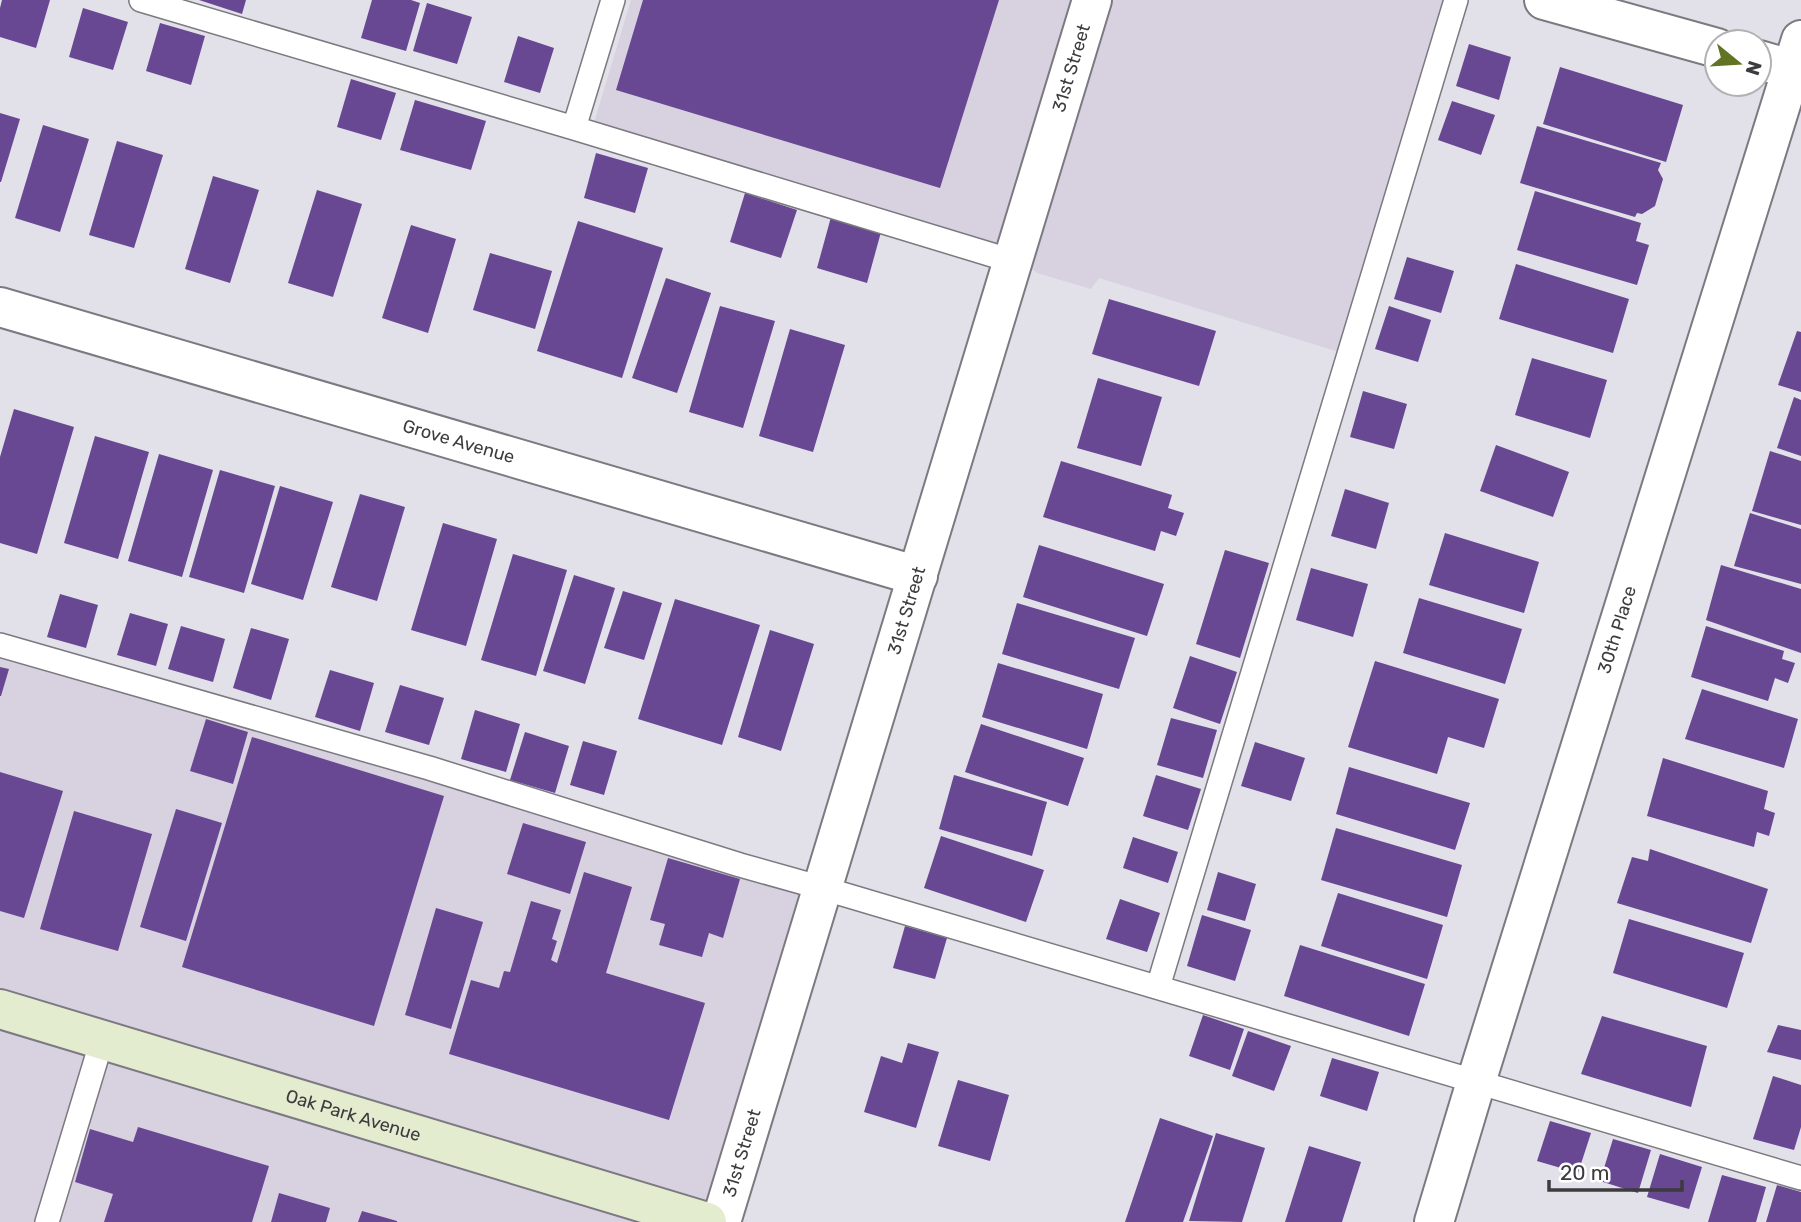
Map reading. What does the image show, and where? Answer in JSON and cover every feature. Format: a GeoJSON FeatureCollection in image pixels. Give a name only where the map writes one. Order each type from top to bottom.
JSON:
{"type":"FeatureCollection","features":[{"type":"Feature","properties":{"kind":"street","name":"31st Street"},"geometry":{"type":"LineString","coordinates":[[721,1222],[1092,0]]}},
{"type":"Feature","properties":{"kind":"street"},"geometry":{"type":"LineString","coordinates":[[1544,0],[1703,44]]}},
{"type":"Feature","properties":{"kind":"street","name":"30th Place"},"geometry":{"type":"LineString","coordinates":[[1434,1222],[1788,60]]}},
{"type":"Feature","properties":{"kind":"street","name":"Grove Avenue"},"geometry":{"type":"LineString","coordinates":[[0,307],[918,576]]}},
{"type":"Feature","properties":{"kind":"street","name":"Oak Park Avenue"},"geometry":{"type":"LineString","coordinates":[[0,1009],[707,1222]]}},
{"type":"Feature","properties":{"kind":"lane"},"geometry":{"type":"LineString","coordinates":[[141,0],[1012,261]]}},
{"type":"Feature","properties":{"kind":"lane"},"geometry":{"type":"LineString","coordinates":[[574,128],[613,0]]}},
{"type":"Feature","properties":{"kind":"lane"},"geometry":{"type":"LineString","coordinates":[[1158,987],[1456,0]]}},
{"type":"Feature","properties":{"kind":"lane"},"geometry":{"type":"LineString","coordinates":[[0,645],[429,768],[740,865],[1801,1178]]}},
{"type":"Feature","properties":{"kind":"lane"},"geometry":{"type":"LineString","coordinates":[[47,1222],[102,1040]]}},
{"type":"Feature","properties":{"kind":"shaded area"},"geometry":{"type":"Polygon","coordinates":[[[631,0],[1458,0],[1349,366],[1336,351],[1099,278],[1091,289],[1037,273],[1005,248],[594,123],[631,0]]]}},
{"type":"Feature","properties":{"kind":"shaded area"},"geometry":{"type":"Polygon","coordinates":[[[0,635],[817,878],[712,1222],[0,1222],[0,635]]]}},
{"type":"Feature","properties":{"kind":"building"},"geometry":{"type":"Polygon","coordinates":[[[2,0],[50,0],[36,48],[0,37],[2,0]]]}},
{"type":"Feature","properties":{"kind":"building"},"geometry":{"type":"Polygon","coordinates":[[[199,0],[246,0],[242,14],[199,0]]]}},
{"type":"Feature","properties":{"kind":"building"},"geometry":{"type":"Polygon","coordinates":[[[372,0],[411,0],[420,3],[406,51],[361,38],[372,0]]]}},
{"type":"Feature","properties":{"kind":"building"},"geometry":{"type":"Polygon","coordinates":[[[643,0],[999,0],[940,188],[616,90],[643,0]]]}},
{"type":"Feature","properties":{"kind":"building"},"geometry":{"type":"Polygon","coordinates":[[[427,3],[472,17],[457,64],[413,51],[427,3]]]}},
{"type":"Feature","properties":{"kind":"building"},"geometry":{"type":"Polygon","coordinates":[[[83,8],[128,22],[113,70],[69,57],[83,8]]]}},
{"type":"Feature","properties":{"kind":"building"},"geometry":{"type":"Polygon","coordinates":[[[160,23],[205,36],[191,85],[146,71],[160,23]]]}},
{"type":"Feature","properties":{"kind":"building"},"geometry":{"type":"Polygon","coordinates":[[[518,36],[554,48],[540,93],[504,82],[518,36]]]}},
{"type":"Feature","properties":{"kind":"building"},"geometry":{"type":"Polygon","coordinates":[[[1469,44],[1511,57],[1499,100],[1456,86],[1469,44]]]}},
{"type":"Feature","properties":{"kind":"building"},"geometry":{"type":"Polygon","coordinates":[[[1560,67],[1683,105],[1666,162],[1543,124],[1560,67]]]}},
{"type":"Feature","properties":{"kind":"building"},"geometry":{"type":"Polygon","coordinates":[[[351,79],[396,93],[381,140],[337,127],[351,79]]]}},
{"type":"Feature","properties":{"kind":"building"},"geometry":{"type":"Polygon","coordinates":[[[415,100],[486,121],[471,170],[400,150],[415,100]]]}},
{"type":"Feature","properties":{"kind":"building"},"geometry":{"type":"Polygon","coordinates":[[[1452,101],[1495,115],[1481,155],[1438,140],[1452,101]]]}},
{"type":"Feature","properties":{"kind":"building"},"geometry":{"type":"Polygon","coordinates":[[[0,113],[20,119],[1,182],[0,182],[0,113]]]}},
{"type":"Feature","properties":{"kind":"building"},"geometry":{"type":"Polygon","coordinates":[[[43,125],[89,139],[60,232],[15,218],[43,125]]]}},
{"type":"Feature","properties":{"kind":"building"},"geometry":{"type":"Polygon","coordinates":[[[1537,126],[1661,163],[1658,170],[1663,179],[1655,206],[1642,214],[1637,213],[1635,217],[1520,183],[1537,126]]]}},
{"type":"Feature","properties":{"kind":"building"},"geometry":{"type":"Polygon","coordinates":[[[117,141],[163,155],[134,248],[89,235],[117,141]]]}},
{"type":"Feature","properties":{"kind":"building"},"geometry":{"type":"Polygon","coordinates":[[[596,153],[648,168],[635,213],[584,198],[596,153]]]}},
{"type":"Feature","properties":{"kind":"building"},"geometry":{"type":"Polygon","coordinates":[[[213,176],[259,190],[230,283],[185,269],[213,176]]]}},
{"type":"Feature","properties":{"kind":"building"},"geometry":{"type":"Polygon","coordinates":[[[317,190],[362,204],[333,297],[288,283],[317,190]]]}},
{"type":"Feature","properties":{"kind":"building"},"geometry":{"type":"Polygon","coordinates":[[[1535,191],[1641,223],[1636,241],[1649,245],[1637,285],[1517,250],[1535,191]]]}},
{"type":"Feature","properties":{"kind":"building"},"geometry":{"type":"Polygon","coordinates":[[[745,193],[797,210],[781,258],[730,242],[745,193]]]}},
{"type":"Feature","properties":{"kind":"building"},"geometry":{"type":"Polygon","coordinates":[[[831,217],[881,232],[867,283],[817,268],[831,217]]]}},
{"type":"Feature","properties":{"kind":"building"},"geometry":{"type":"Polygon","coordinates":[[[578,221],[663,248],[622,378],[537,351],[578,221]]]}},
{"type":"Feature","properties":{"kind":"building"},"geometry":{"type":"Polygon","coordinates":[[[411,225],[456,239],[428,333],[382,318],[411,225]]]}},
{"type":"Feature","properties":{"kind":"building"},"geometry":{"type":"Polygon","coordinates":[[[490,253],[552,271],[535,329],[473,310],[490,253]]]}},
{"type":"Feature","properties":{"kind":"building"},"geometry":{"type":"Polygon","coordinates":[[[1407,257],[1454,271],[1441,313],[1394,299],[1407,257]]]}},
{"type":"Feature","properties":{"kind":"building"},"geometry":{"type":"Polygon","coordinates":[[[1516,264],[1629,299],[1613,353],[1499,319],[1516,264]]]}},
{"type":"Feature","properties":{"kind":"building"},"geometry":{"type":"Polygon","coordinates":[[[666,278],[711,293],[677,393],[632,378],[666,278]]]}},
{"type":"Feature","properties":{"kind":"building"},"geometry":{"type":"Polygon","coordinates":[[[1109,299],[1216,331],[1199,386],[1092,354],[1109,299]]]}},
{"type":"Feature","properties":{"kind":"building"},"geometry":{"type":"Polygon","coordinates":[[[720,306],[775,321],[743,428],[689,412],[720,306]]]}},
{"type":"Feature","properties":{"kind":"building"},"geometry":{"type":"Polygon","coordinates":[[[1389,306],[1431,320],[1418,362],[1375,349],[1389,306]]]}},
{"type":"Feature","properties":{"kind":"building"},"geometry":{"type":"Polygon","coordinates":[[[790,329],[845,345],[813,452],[759,436],[790,329]]]}},
{"type":"Feature","properties":{"kind":"building"},"geometry":{"type":"Polygon","coordinates":[[[1797,331],[1801,332],[1801,392],[1778,385],[1797,331]]]}},
{"type":"Feature","properties":{"kind":"building"},"geometry":{"type":"Polygon","coordinates":[[[1532,358],[1607,380],[1590,438],[1515,415],[1532,358]]]}},
{"type":"Feature","properties":{"kind":"building"},"geometry":{"type":"Polygon","coordinates":[[[1098,378],[1162,397],[1141,466],[1077,448],[1098,378]]]}},
{"type":"Feature","properties":{"kind":"building"},"geometry":{"type":"Polygon","coordinates":[[[1363,391],[1407,404],[1394,449],[1350,437],[1363,391]]]}},
{"type":"Feature","properties":{"kind":"building"},"geometry":{"type":"Polygon","coordinates":[[[1794,397],[1801,400],[1801,456],[1777,448],[1794,397]]]}},
{"type":"Feature","properties":{"kind":"building"},"geometry":{"type":"Polygon","coordinates":[[[14,409],[74,427],[37,554],[0,543],[0,457],[14,409]]]}},
{"type":"Feature","properties":{"kind":"building"},"geometry":{"type":"Polygon","coordinates":[[[95,436],[149,452],[118,559],[64,543],[95,436]]]}},
{"type":"Feature","properties":{"kind":"building"},"geometry":{"type":"Polygon","coordinates":[[[1496,445],[1569,472],[1553,517],[1480,491],[1496,445]]]}},
{"type":"Feature","properties":{"kind":"building"},"geometry":{"type":"Polygon","coordinates":[[[1770,451],[1801,461],[1801,525],[1752,511],[1770,451]]]}},
{"type":"Feature","properties":{"kind":"building"},"geometry":{"type":"Polygon","coordinates":[[[159,454],[213,470],[182,577],[128,561],[159,454]]]}},
{"type":"Feature","properties":{"kind":"building"},"geometry":{"type":"Polygon","coordinates":[[[1061,461],[1172,495],[1168,508],[1184,513],[1176,536],[1161,531],[1155,551],[1043,517],[1061,461]]]}},
{"type":"Feature","properties":{"kind":"building"},"geometry":{"type":"Polygon","coordinates":[[[220,470],[275,486],[244,593],[189,577],[220,470]]]}},
{"type":"Feature","properties":{"kind":"building"},"geometry":{"type":"Polygon","coordinates":[[[280,486],[333,502],[303,600],[251,584],[280,486]]]}},
{"type":"Feature","properties":{"kind":"building"},"geometry":{"type":"Polygon","coordinates":[[[1345,489],[1389,503],[1376,549],[1331,536],[1345,489]]]}},
{"type":"Feature","properties":{"kind":"building"},"geometry":{"type":"Polygon","coordinates":[[[360,494],[405,507],[377,601],[331,587],[360,494]]]}},
{"type":"Feature","properties":{"kind":"building"},"geometry":{"type":"Polygon","coordinates":[[[1750,513],[1801,529],[1801,584],[1734,566],[1750,513]]]}},
{"type":"Feature","properties":{"kind":"building"},"geometry":{"type":"Polygon","coordinates":[[[443,523],[497,539],[466,646],[411,630],[443,523]]]}},
{"type":"Feature","properties":{"kind":"building"},"geometry":{"type":"Polygon","coordinates":[[[1445,533],[1539,562],[1524,613],[1429,585],[1445,533]]]}},
{"type":"Feature","properties":{"kind":"building"},"geometry":{"type":"Polygon","coordinates":[[[1039,545],[1164,584],[1147,636],[1023,597],[1039,545]]]}},
{"type":"Feature","properties":{"kind":"building"},"geometry":{"type":"Polygon","coordinates":[[[1225,550],[1269,563],[1240,658],[1196,644],[1225,550]]]}},
{"type":"Feature","properties":{"kind":"building"},"geometry":{"type":"Polygon","coordinates":[[[513,554],[567,570],[536,676],[481,660],[513,554]]]}},
{"type":"Feature","properties":{"kind":"building"},"geometry":{"type":"Polygon","coordinates":[[[1721,565],[1801,589],[1801,653],[1706,620],[1721,565]]]}},
{"type":"Feature","properties":{"kind":"building"},"geometry":{"type":"Polygon","coordinates":[[[1311,568],[1368,584],[1353,637],[1296,620],[1311,568]]]}},
{"type":"Feature","properties":{"kind":"building"},"geometry":{"type":"Polygon","coordinates":[[[574,575],[615,588],[585,684],[543,671],[574,575]]]}},
{"type":"Feature","properties":{"kind":"building"},"geometry":{"type":"Polygon","coordinates":[[[623,591],[662,603],[644,660],[604,648],[623,591]]]}},
{"type":"Feature","properties":{"kind":"building"},"geometry":{"type":"Polygon","coordinates":[[[60,594],[98,605],[86,648],[47,637],[60,594]]]}},
{"type":"Feature","properties":{"kind":"building"},"geometry":{"type":"Polygon","coordinates":[[[1419,598],[1522,629],[1505,684],[1403,653],[1419,598]]]}},
{"type":"Feature","properties":{"kind":"building"},"geometry":{"type":"Polygon","coordinates":[[[675,599],[760,625],[722,745],[638,719],[675,599]]]}},
{"type":"Feature","properties":{"kind":"building"},"geometry":{"type":"Polygon","coordinates":[[[1017,603],[1135,638],[1119,689],[1002,654],[1017,603]]]}},
{"type":"Feature","properties":{"kind":"building"},"geometry":{"type":"Polygon","coordinates":[[[130,613],[168,624],[156,666],[117,655],[130,613]]]}},
{"type":"Feature","properties":{"kind":"building"},"geometry":{"type":"Polygon","coordinates":[[[181,626],[225,639],[213,682],[168,669],[181,626]]]}},
{"type":"Feature","properties":{"kind":"building"},"geometry":{"type":"Polygon","coordinates":[[[1706,626],[1784,651],[1782,659],[1795,663],[1788,683],[1775,678],[1768,701],[1691,677],[1706,626]]]}},
{"type":"Feature","properties":{"kind":"building"},"geometry":{"type":"Polygon","coordinates":[[[251,628],[289,639],[271,700],[233,688],[251,628]]]}},
{"type":"Feature","properties":{"kind":"building"},"geometry":{"type":"Polygon","coordinates":[[[770,630],[814,644],[781,751],[738,737],[770,630]]]}},
{"type":"Feature","properties":{"kind":"building"},"geometry":{"type":"Polygon","coordinates":[[[1190,656],[1237,672],[1220,724],[1173,708],[1190,656]]]}},
{"type":"Feature","properties":{"kind":"building"},"geometry":{"type":"Polygon","coordinates":[[[1375,661],[1499,699],[1484,748],[1448,737],[1437,774],[1348,747],[1375,661]]]}},
{"type":"Feature","properties":{"kind":"building"},"geometry":{"type":"Polygon","coordinates":[[[998,663],[1103,694],[1087,749],[982,717],[998,663]]]}},
{"type":"Feature","properties":{"kind":"building"},"geometry":{"type":"Polygon","coordinates":[[[0,667],[9,669],[1,696],[0,696],[0,667]]]}},
{"type":"Feature","properties":{"kind":"building"},"geometry":{"type":"Polygon","coordinates":[[[330,670],[374,683],[360,731],[315,717],[330,670]]]}},
{"type":"Feature","properties":{"kind":"building"},"geometry":{"type":"Polygon","coordinates":[[[400,685],[444,698],[429,745],[385,732],[400,685]]]}},
{"type":"Feature","properties":{"kind":"building"},"geometry":{"type":"Polygon","coordinates":[[[1702,689],[1798,719],[1784,768],[1685,739],[1702,689]]]}},
{"type":"Feature","properties":{"kind":"building"},"geometry":{"type":"Polygon","coordinates":[[[475,710],[520,724],[506,772],[461,759],[475,710]]]}},
{"type":"Feature","properties":{"kind":"building"},"geometry":{"type":"Polygon","coordinates":[[[1171,718],[1217,730],[1203,778],[1157,765],[1171,718]]]}},
{"type":"Feature","properties":{"kind":"building"},"geometry":{"type":"Polygon","coordinates":[[[206,719],[248,732],[233,784],[190,771],[206,719]]]}},
{"type":"Feature","properties":{"kind":"building"},"geometry":{"type":"Polygon","coordinates":[[[981,724],[1084,758],[1068,806],[965,772],[981,724]]]}},
{"type":"Feature","properties":{"kind":"building"},"geometry":{"type":"Polygon","coordinates":[[[525,732],[569,746],[555,793],[510,780],[525,732]]]}},
{"type":"Feature","properties":{"kind":"building"},"geometry":{"type":"Polygon","coordinates":[[[252,737],[444,796],[374,1026],[182,967],[252,737]]]}},
{"type":"Feature","properties":{"kind":"building"},"geometry":{"type":"Polygon","coordinates":[[[583,741],[617,751],[604,795],[570,785],[583,741]]]}},
{"type":"Feature","properties":{"kind":"building"},"geometry":{"type":"Polygon","coordinates":[[[1255,742],[1305,758],[1291,801],[1241,786],[1255,742]]]}},
{"type":"Feature","properties":{"kind":"building"},"geometry":{"type":"Polygon","coordinates":[[[1663,758],[1768,791],[1764,809],[1775,813],[1769,836],[1757,832],[1754,847],[1647,816],[1663,758]]]}},
{"type":"Feature","properties":{"kind":"building"},"geometry":{"type":"Polygon","coordinates":[[[1349,767],[1470,803],[1455,850],[1336,814],[1349,767]]]}},
{"type":"Feature","properties":{"kind":"building"},"geometry":{"type":"Polygon","coordinates":[[[0,772],[63,791],[24,918],[0,911],[0,772]]]}},
{"type":"Feature","properties":{"kind":"building"},"geometry":{"type":"Polygon","coordinates":[[[954,775],[1047,802],[1032,856],[939,829],[954,775]]]}},
{"type":"Feature","properties":{"kind":"building"},"geometry":{"type":"Polygon","coordinates":[[[1156,775],[1201,789],[1188,830],[1143,816],[1156,775]]]}},
{"type":"Feature","properties":{"kind":"building"},"geometry":{"type":"Polygon","coordinates":[[[176,809],[222,823],[186,941],[140,927],[176,809]]]}},
{"type":"Feature","properties":{"kind":"building"},"geometry":{"type":"Polygon","coordinates":[[[74,811],[152,834],[118,951],[40,929],[74,811]]]}},
{"type":"Feature","properties":{"kind":"building"},"geometry":{"type":"Polygon","coordinates":[[[523,823],[586,842],[570,894],[507,874],[523,823]]]}},
{"type":"Feature","properties":{"kind":"building"},"geometry":{"type":"Polygon","coordinates":[[[1336,828],[1462,865],[1447,917],[1321,880],[1336,828]]]}},
{"type":"Feature","properties":{"kind":"building"},"geometry":{"type":"Polygon","coordinates":[[[941,836],[1044,870],[1026,922],[924,888],[941,836]]]}},
{"type":"Feature","properties":{"kind":"building"},"geometry":{"type":"Polygon","coordinates":[[[1133,837],[1178,852],[1168,883],[1123,868],[1133,837]]]}},
{"type":"Feature","properties":{"kind":"building"},"geometry":{"type":"Polygon","coordinates":[[[1650,849],[1768,889],[1751,943],[1617,903],[1632,857],[1648,861],[1650,849]]]}},
{"type":"Feature","properties":{"kind":"building"},"geometry":{"type":"Polygon","coordinates":[[[668,858],[740,879],[723,938],[709,933],[702,957],[659,945],[665,924],[650,920],[668,858]]]}},
{"type":"Feature","properties":{"kind":"building"},"geometry":{"type":"Polygon","coordinates":[[[584,872],[632,887],[606,973],[705,1003],[669,1120],[449,1054],[471,980],[499,988],[504,971],[510,972],[531,901],[561,910],[552,939],[557,941],[551,960],[557,963],[584,872]]]}},
{"type":"Feature","properties":{"kind":"building"},"geometry":{"type":"Polygon","coordinates":[[[1218,872],[1256,884],[1245,921],[1207,910],[1218,872]]]}},
{"type":"Feature","properties":{"kind":"building"},"geometry":{"type":"Polygon","coordinates":[[[1338,893],[1443,925],[1427,979],[1321,946],[1338,893]]]}},
{"type":"Feature","properties":{"kind":"building"},"geometry":{"type":"Polygon","coordinates":[[[1120,899],[1160,913],[1147,952],[1106,939],[1120,899]]]}},
{"type":"Feature","properties":{"kind":"building"},"geometry":{"type":"Polygon","coordinates":[[[436,908],[483,922],[451,1029],[405,1015],[436,908]]]}},
{"type":"Feature","properties":{"kind":"building"},"geometry":{"type":"Polygon","coordinates":[[[1202,915],[1251,930],[1235,981],[1187,966],[1202,915]]]}},
{"type":"Feature","properties":{"kind":"building"},"geometry":{"type":"Polygon","coordinates":[[[1629,919],[1744,953],[1727,1008],[1613,973],[1629,919]]]}},
{"type":"Feature","properties":{"kind":"building"},"geometry":{"type":"Polygon","coordinates":[[[905,926],[947,938],[935,979],[893,968],[905,926]]]}},
{"type":"Feature","properties":{"kind":"building"},"geometry":{"type":"Polygon","coordinates":[[[1300,945],[1425,984],[1409,1036],[1284,996],[1300,945]]]}},
{"type":"Feature","properties":{"kind":"building"},"geometry":{"type":"Polygon","coordinates":[[[1203,1015],[1244,1029],[1230,1070],[1189,1056],[1203,1015]]]}},
{"type":"Feature","properties":{"kind":"building"},"geometry":{"type":"Polygon","coordinates":[[[1602,1016],[1707,1046],[1691,1107],[1581,1074],[1602,1016]]]}},
{"type":"Feature","properties":{"kind":"building"},"geometry":{"type":"Polygon","coordinates":[[[1778,1025],[1801,1030],[1801,1060],[1767,1052],[1778,1025]]]}},
{"type":"Feature","properties":{"kind":"building"},"geometry":{"type":"Polygon","coordinates":[[[1248,1031],[1291,1046],[1274,1091],[1232,1076],[1248,1031]]]}},
{"type":"Feature","properties":{"kind":"building"},"geometry":{"type":"Polygon","coordinates":[[[908,1043],[939,1052],[916,1128],[864,1112],[881,1056],[902,1063],[908,1043]]]}},
{"type":"Feature","properties":{"kind":"building"},"geometry":{"type":"Polygon","coordinates":[[[1332,1058],[1379,1072],[1367,1111],[1320,1096],[1332,1058]]]}},
{"type":"Feature","properties":{"kind":"building"},"geometry":{"type":"Polygon","coordinates":[[[1773,1076],[1801,1085],[1801,1127],[1794,1150],[1753,1139],[1773,1076]]]}},
{"type":"Feature","properties":{"kind":"building"},"geometry":{"type":"Polygon","coordinates":[[[958,1080],[1009,1095],[990,1161],[938,1146],[958,1080]]]}},
{"type":"Feature","properties":{"kind":"building"},"geometry":{"type":"Polygon","coordinates":[[[1160,1118],[1213,1136],[1183,1222],[1125,1222],[1160,1118]]]}},
{"type":"Feature","properties":{"kind":"building"},"geometry":{"type":"Polygon","coordinates":[[[1550,1121],[1591,1133],[1578,1173],[1537,1161],[1550,1121]]]}},
{"type":"Feature","properties":{"kind":"building"},"geometry":{"type":"Polygon","coordinates":[[[138,1127],[269,1166],[252,1222],[104,1222],[113,1194],[75,1182],[90,1129],[133,1142],[138,1127]]]}},
{"type":"Feature","properties":{"kind":"building"},"geometry":{"type":"Polygon","coordinates":[[[1216,1133],[1265,1148],[1242,1222],[1189,1221],[1216,1133]]]}},
{"type":"Feature","properties":{"kind":"building"},"geometry":{"type":"Polygon","coordinates":[[[1613,1139],[1651,1150],[1638,1193],[1600,1181],[1613,1139]]]}},
{"type":"Feature","properties":{"kind":"building"},"geometry":{"type":"Polygon","coordinates":[[[1309,1146],[1361,1162],[1342,1222],[1285,1222],[1309,1146]]]}},
{"type":"Feature","properties":{"kind":"building"},"geometry":{"type":"Polygon","coordinates":[[[1660,1154],[1702,1167],[1689,1209],[1647,1197],[1660,1154]]]}},
{"type":"Feature","properties":{"kind":"building"},"geometry":{"type":"Polygon","coordinates":[[[1722,1175],[1766,1187],[1756,1222],[1708,1222],[1722,1175]]]}},
{"type":"Feature","properties":{"kind":"building"},"geometry":{"type":"Polygon","coordinates":[[[1777,1185],[1801,1192],[1801,1222],[1766,1222],[1777,1185]]]}},
{"type":"Feature","properties":{"kind":"building"},"geometry":{"type":"Polygon","coordinates":[[[279,1193],[330,1208],[326,1222],[271,1222],[279,1193]]]}},
{"type":"Feature","properties":{"kind":"building"},"geometry":{"type":"Polygon","coordinates":[[[362,1211],[397,1221],[397,1222],[358,1222],[362,1211]]]}}]}
